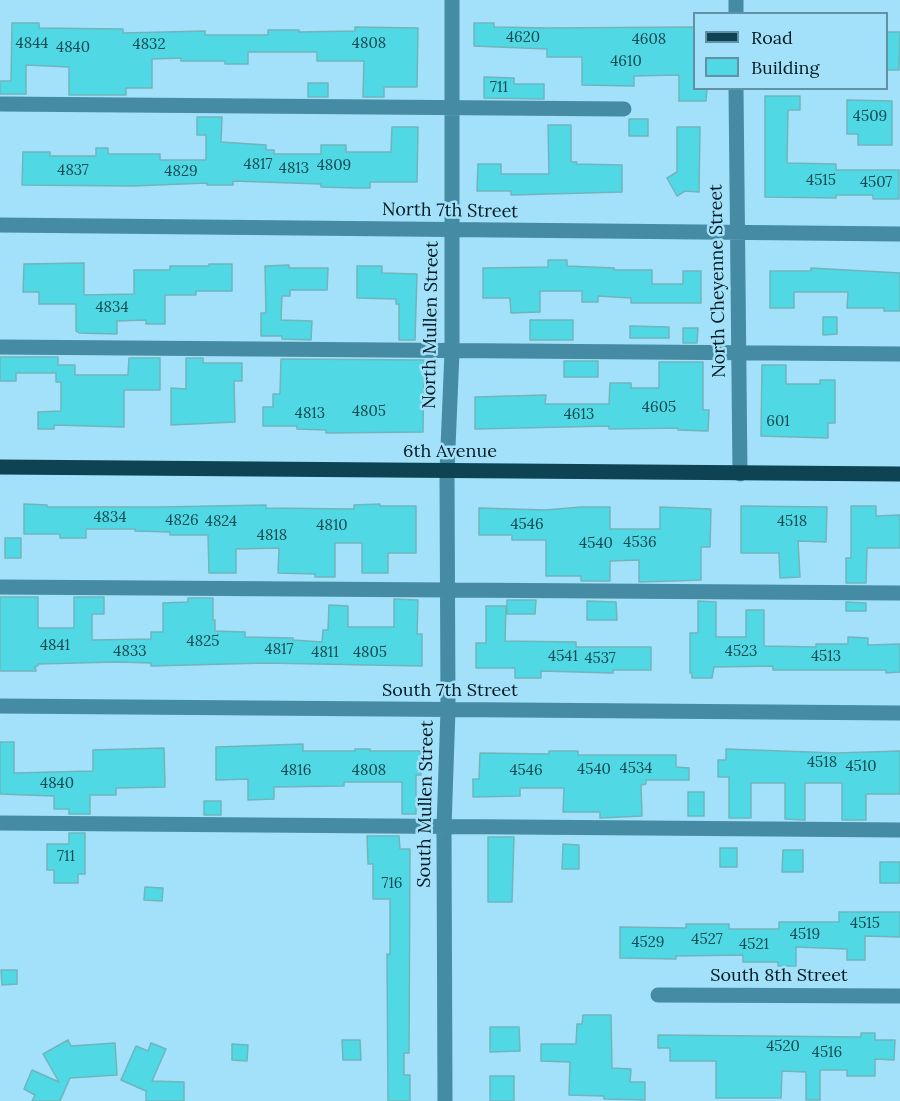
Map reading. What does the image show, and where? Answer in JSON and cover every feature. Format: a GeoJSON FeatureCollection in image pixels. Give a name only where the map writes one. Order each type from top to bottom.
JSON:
{"type":"FeatureCollection","features":[{"type":"Feature","properties":{"kind":"main road","name":"6th Avenue"},"geometry":{"type":"LineString","coordinates":[[0,467],[900,474]]}},
{"type":"Feature","properties":{"kind":"street","name":"North Mullen Street"},"geometry":{"type":"LineString","coordinates":[[447,471],[452,352],[452,0]]}},
{"type":"Feature","properties":{"kind":"street","name":"North Cheyenne Street"},"geometry":{"type":"LineString","coordinates":[[736,90],[740,474]]}},
{"type":"Feature","properties":{"kind":"street"},"geometry":{"type":"LineString","coordinates":[[0,104],[624,109]]}},
{"type":"Feature","properties":{"kind":"street","name":"North 7th Street"},"geometry":{"type":"LineString","coordinates":[[0,225],[900,234]]}},
{"type":"Feature","properties":{"kind":"street"},"geometry":{"type":"LineString","coordinates":[[0,347],[900,354]]}},
{"type":"Feature","properties":{"kind":"street","name":"South Mullen Street"},"geometry":{"type":"LineString","coordinates":[[445,1101],[444,827],[448,711],[447,471]]}},
{"type":"Feature","properties":{"kind":"street"},"geometry":{"type":"LineString","coordinates":[[0,586],[900,593]]}},
{"type":"Feature","properties":{"kind":"street","name":"South 7th Street"},"geometry":{"type":"LineString","coordinates":[[0,706],[900,713]]}},
{"type":"Feature","properties":{"kind":"street"},"geometry":{"type":"LineString","coordinates":[[0,823],[900,830]]}},
{"type":"Feature","properties":{"kind":"street","name":"South 8th Street"},"geometry":{"type":"LineString","coordinates":[[658,995],[900,996]]}},
{"type":"Feature","properties":{"kind":"building"},"geometry":{"type":"Polygon","coordinates":[[[12,23],[39,23],[39,28],[123,29],[123,33],[205,31],[205,35],[268,35],[268,30],[355,31],[355,27],[418,28],[417,87],[384,87],[384,97],[363,97],[364,61],[317,61],[317,52],[248,52],[248,64],[225,64],[225,61],[181,61],[181,58],[152,59],[152,88],[126,88],[126,95],[69,95],[69,67],[26,65],[26,94],[0,94],[0,81],[11,81],[12,23]]]}},
{"type":"Feature","properties":{"kind":"building"},"geometry":{"type":"Polygon","coordinates":[[[474,23],[494,23],[494,27],[548,28],[693,27],[693,90],[707,90],[706,101],[679,101],[679,75],[634,76],[634,86],[582,85],[582,57],[547,57],[547,49],[474,46],[474,23]]]}},
{"type":"Feature","properties":{"kind":"building"},"geometry":{"type":"Polygon","coordinates":[[[888,32],[900,32],[899,70],[888,70],[888,32]]]}},
{"type":"Feature","properties":{"kind":"building"},"geometry":{"type":"Polygon","coordinates":[[[484,77],[514,78],[514,84],[544,84],[544,99],[484,98],[484,77]]]}},
{"type":"Feature","properties":{"kind":"building"},"geometry":{"type":"Polygon","coordinates":[[[308,83],[328,83],[328,97],[308,97],[308,83]]]}},
{"type":"Feature","properties":{"kind":"building"},"geometry":{"type":"Polygon","coordinates":[[[765,96],[800,96],[800,110],[788,110],[787,163],[836,164],[836,170],[899,170],[899,199],[873,199],[873,195],[836,195],[836,198],[765,197],[765,96]]]}},
{"type":"Feature","properties":{"kind":"building"},"geometry":{"type":"Polygon","coordinates":[[[847,100],[892,101],[892,145],[858,145],[858,134],[847,134],[847,100]]]}},
{"type":"Feature","properties":{"kind":"building"},"geometry":{"type":"Polygon","coordinates":[[[197,117],[222,117],[221,142],[266,145],[266,150],[274,150],[274,154],[321,154],[321,145],[346,145],[346,152],[391,152],[392,127],[418,127],[417,182],[370,182],[370,188],[233,181],[233,185],[207,185],[207,183],[133,186],[22,185],[23,152],[50,152],[50,156],[96,156],[96,148],[108,148],[108,154],[160,154],[160,160],[206,160],[206,135],[197,135],[197,117]]]}},
{"type":"Feature","properties":{"kind":"building"},"geometry":{"type":"Polygon","coordinates":[[[629,119],[648,119],[648,136],[629,136],[629,119]]]}},
{"type":"Feature","properties":{"kind":"building"},"geometry":{"type":"Polygon","coordinates":[[[548,125],[571,125],[571,162],[622,165],[622,192],[511,195],[511,191],[477,191],[478,164],[501,164],[501,174],[549,174],[548,125]]]}},
{"type":"Feature","properties":{"kind":"building"},"geometry":{"type":"Polygon","coordinates":[[[677,127],[700,127],[699,192],[685,191],[677,196],[667,178],[677,172],[677,127]]]}},
{"type":"Feature","properties":{"kind":"building"},"geometry":{"type":"Polygon","coordinates":[[[548,260],[567,260],[567,266],[652,270],[652,284],[683,284],[683,271],[701,271],[701,303],[631,303],[631,298],[598,296],[598,302],[582,302],[582,291],[540,291],[540,312],[511,313],[510,298],[483,298],[483,268],[548,267],[548,260]]]}},
{"type":"Feature","properties":{"kind":"building"},"geometry":{"type":"Polygon","coordinates":[[[84,263],[84,295],[134,294],[134,270],[170,270],[170,266],[209,266],[209,264],[232,264],[232,291],[196,291],[196,295],[165,295],[165,324],[146,324],[146,320],[117,321],[117,334],[79,333],[76,331],[76,304],[39,304],[39,292],[23,292],[24,264],[84,263]]]}},
{"type":"Feature","properties":{"kind":"building"},"geometry":{"type":"Polygon","coordinates":[[[289,265],[289,268],[328,268],[327,290],[290,290],[290,296],[282,296],[281,320],[312,321],[311,340],[261,336],[261,313],[266,313],[265,266],[289,265]]]}},
{"type":"Feature","properties":{"kind":"building"},"geometry":{"type":"Polygon","coordinates":[[[357,266],[382,266],[382,273],[417,274],[415,340],[399,340],[399,304],[396,304],[396,299],[357,298],[357,266]]]}},
{"type":"Feature","properties":{"kind":"building"},"geometry":{"type":"Polygon","coordinates":[[[811,268],[900,273],[900,311],[884,311],[884,308],[847,308],[848,292],[794,292],[794,308],[770,308],[770,271],[811,271],[811,268]]]}},
{"type":"Feature","properties":{"kind":"building"},"geometry":{"type":"Polygon","coordinates":[[[823,317],[837,317],[837,334],[823,335],[823,317]]]}},
{"type":"Feature","properties":{"kind":"building"},"geometry":{"type":"Polygon","coordinates":[[[530,320],[573,320],[573,340],[530,340],[530,320]]]}},
{"type":"Feature","properties":{"kind":"building"},"geometry":{"type":"Polygon","coordinates":[[[630,326],[669,327],[669,338],[630,338],[630,326]]]}},
{"type":"Feature","properties":{"kind":"building"},"geometry":{"type":"Polygon","coordinates":[[[683,328],[698,328],[697,343],[683,343],[683,328]]]}},
{"type":"Feature","properties":{"kind":"building"},"geometry":{"type":"Polygon","coordinates":[[[0,357],[58,357],[58,365],[75,365],[75,375],[128,375],[129,358],[160,358],[160,390],[124,390],[124,427],[54,425],[54,429],[38,429],[38,412],[61,411],[61,382],[56,382],[56,373],[16,373],[16,381],[0,381],[0,357]]]}},
{"type":"Feature","properties":{"kind":"building"},"geometry":{"type":"Polygon","coordinates":[[[186,358],[203,358],[203,363],[242,363],[242,381],[234,381],[235,422],[171,425],[171,388],[186,389],[186,358]]]}},
{"type":"Feature","properties":{"kind":"building"},"geometry":{"type":"Polygon","coordinates":[[[281,359],[424,360],[423,432],[326,433],[326,430],[297,429],[297,426],[263,426],[263,407],[273,407],[273,394],[280,394],[281,359]]]}},
{"type":"Feature","properties":{"kind":"building"},"geometry":{"type":"Polygon","coordinates":[[[564,361],[598,361],[598,377],[564,377],[564,361]]]}},
{"type":"Feature","properties":{"kind":"building"},"geometry":{"type":"Polygon","coordinates":[[[659,362],[703,362],[703,410],[709,410],[708,431],[678,430],[678,428],[609,429],[609,426],[475,429],[475,397],[546,395],[545,404],[609,404],[610,383],[631,383],[631,388],[659,388],[659,362]]]}},
{"type":"Feature","properties":{"kind":"building"},"geometry":{"type":"Polygon","coordinates":[[[762,365],[786,365],[786,384],[820,384],[820,380],[835,380],[835,423],[828,423],[828,438],[761,436],[762,365]]]}},
{"type":"Feature","properties":{"kind":"building"},"geometry":{"type":"Polygon","coordinates":[[[24,504],[47,505],[47,507],[266,505],[266,508],[354,509],[354,505],[416,506],[416,553],[388,553],[388,573],[362,573],[362,543],[335,543],[335,577],[315,577],[315,574],[278,573],[279,548],[236,549],[236,573],[209,573],[208,535],[170,535],[170,532],[135,531],[135,529],[86,529],[86,538],[60,538],[60,534],[24,534],[24,504]]]}},
{"type":"Feature","properties":{"kind":"building"},"geometry":{"type":"Polygon","coordinates":[[[741,506],[827,507],[826,542],[798,541],[800,577],[780,578],[779,553],[741,553],[741,506]]]}},
{"type":"Feature","properties":{"kind":"building"},"geometry":{"type":"Polygon","coordinates":[[[851,506],[876,506],[876,516],[900,515],[900,548],[867,548],[866,583],[846,583],[846,558],[851,558],[851,506]]]}},
{"type":"Feature","properties":{"kind":"building"},"geometry":{"type":"Polygon","coordinates":[[[610,507],[610,529],[660,529],[660,507],[711,509],[710,547],[701,547],[701,580],[639,582],[639,560],[610,561],[610,581],[581,581],[581,576],[546,576],[546,540],[512,540],[512,535],[479,535],[479,508],[545,510],[610,507]]]}},
{"type":"Feature","properties":{"kind":"building"},"geometry":{"type":"Polygon","coordinates":[[[5,538],[21,538],[21,558],[5,558],[5,538]]]}},
{"type":"Feature","properties":{"kind":"building"},"geometry":{"type":"Polygon","coordinates":[[[0,597],[38,597],[38,628],[74,628],[74,597],[104,597],[104,614],[92,614],[92,640],[151,639],[151,632],[163,632],[163,603],[188,602],[188,598],[213,598],[215,631],[245,632],[245,637],[293,638],[293,640],[322,642],[323,630],[328,630],[329,605],[348,606],[348,627],[394,627],[394,599],[418,600],[417,634],[422,634],[422,666],[266,663],[151,666],[151,663],[116,662],[38,664],[35,666],[36,671],[0,671],[0,597]]]}},
{"type":"Feature","properties":{"kind":"building"},"geometry":{"type":"Polygon","coordinates":[[[507,600],[536,600],[535,614],[507,614],[507,600]]]}},
{"type":"Feature","properties":{"kind":"building"},"geometry":{"type":"Polygon","coordinates":[[[587,601],[616,602],[617,620],[587,620],[587,601]]]}},
{"type":"Feature","properties":{"kind":"building"},"geometry":{"type":"Polygon","coordinates":[[[698,601],[716,602],[716,637],[746,637],[746,610],[764,610],[764,646],[816,647],[816,644],[848,644],[848,637],[868,638],[868,645],[900,644],[900,672],[773,670],[773,666],[714,667],[712,678],[692,678],[690,633],[698,633],[698,601]]]}},
{"type":"Feature","properties":{"kind":"building"},"geometry":{"type":"Polygon","coordinates":[[[846,602],[866,603],[866,611],[846,611],[846,602]]]}},
{"type":"Feature","properties":{"kind":"building"},"geometry":{"type":"Polygon","coordinates":[[[486,606],[506,606],[505,641],[576,642],[576,647],[651,647],[651,670],[613,670],[613,673],[541,671],[541,678],[515,678],[515,668],[476,668],[476,643],[486,643],[486,606]]]}},
{"type":"Feature","properties":{"kind":"building"},"geometry":{"type":"Polygon","coordinates":[[[0,742],[14,742],[14,773],[93,771],[93,750],[164,748],[165,787],[116,788],[116,795],[90,795],[90,814],[69,814],[69,809],[54,809],[54,796],[0,794],[0,742]]]}},
{"type":"Feature","properties":{"kind":"building"},"geometry":{"type":"Polygon","coordinates":[[[303,744],[303,751],[370,749],[370,751],[421,751],[421,775],[416,775],[416,814],[402,814],[402,782],[344,782],[344,786],[274,787],[274,799],[248,800],[248,779],[216,780],[216,747],[303,744]]]}},
{"type":"Feature","properties":{"kind":"building"},"geometry":{"type":"Polygon","coordinates":[[[726,749],[837,753],[900,751],[900,794],[866,794],[866,820],[842,820],[842,783],[805,783],[805,820],[785,819],[785,783],[751,783],[751,818],[729,818],[729,777],[718,777],[718,760],[726,760],[726,749]]]}},
{"type":"Feature","properties":{"kind":"building"},"geometry":{"type":"Polygon","coordinates":[[[549,751],[578,751],[578,755],[676,755],[676,767],[689,768],[689,780],[646,780],[646,784],[641,785],[642,816],[600,818],[600,812],[563,812],[564,788],[520,788],[520,796],[473,797],[473,779],[479,779],[480,753],[549,754],[549,751]]]}},
{"type":"Feature","properties":{"kind":"building"},"geometry":{"type":"Polygon","coordinates":[[[688,792],[704,792],[704,816],[688,816],[688,792]]]}},
{"type":"Feature","properties":{"kind":"building"},"geometry":{"type":"Polygon","coordinates":[[[204,801],[221,801],[221,815],[204,815],[204,801]]]}},
{"type":"Feature","properties":{"kind":"building"},"geometry":{"type":"Polygon","coordinates":[[[69,833],[85,833],[85,874],[78,874],[78,883],[54,883],[54,870],[47,870],[47,844],[69,844],[69,833]]]}},
{"type":"Feature","properties":{"kind":"building"},"geometry":{"type":"Polygon","coordinates":[[[367,836],[399,836],[400,849],[410,849],[409,1053],[404,1053],[404,1075],[410,1075],[410,1101],[388,1101],[387,954],[390,955],[390,899],[373,899],[373,864],[368,864],[367,836]]]}},
{"type":"Feature","properties":{"kind":"building"},"geometry":{"type":"Polygon","coordinates":[[[488,837],[514,837],[512,902],[488,902],[488,837]]]}},
{"type":"Feature","properties":{"kind":"building"},"geometry":{"type":"Polygon","coordinates":[[[563,844],[579,845],[579,869],[562,869],[563,844]]]}},
{"type":"Feature","properties":{"kind":"building"},"geometry":{"type":"Polygon","coordinates":[[[720,848],[737,848],[737,867],[720,867],[720,848]]]}},
{"type":"Feature","properties":{"kind":"building"},"geometry":{"type":"Polygon","coordinates":[[[783,850],[803,850],[803,872],[782,872],[783,850]]]}},
{"type":"Feature","properties":{"kind":"building"},"geometry":{"type":"Polygon","coordinates":[[[880,862],[900,862],[900,883],[880,883],[880,862]]]}},
{"type":"Feature","properties":{"kind":"building"},"geometry":{"type":"Polygon","coordinates":[[[145,887],[163,888],[162,901],[144,900],[145,887]]]}},
{"type":"Feature","properties":{"kind":"building"},"geometry":{"type":"Polygon","coordinates":[[[839,912],[900,912],[900,937],[865,936],[865,960],[847,960],[847,949],[796,947],[796,966],[778,966],[778,962],[743,962],[743,955],[676,956],[676,959],[620,958],[620,927],[686,928],[686,924],[729,924],[729,929],[779,929],[779,922],[839,922],[839,912]]]}},
{"type":"Feature","properties":{"kind":"building"},"geometry":{"type":"Polygon","coordinates":[[[1,970],[17,970],[17,984],[2,985],[1,970]]]}},
{"type":"Feature","properties":{"kind":"building"},"geometry":{"type":"Polygon","coordinates":[[[583,1015],[611,1015],[612,1068],[631,1069],[630,1082],[645,1082],[645,1100],[569,1095],[570,1062],[541,1061],[541,1044],[576,1044],[577,1024],[582,1024],[583,1015]]]}},
{"type":"Feature","properties":{"kind":"building"},"geometry":{"type":"Polygon","coordinates":[[[490,1027],[519,1027],[520,1051],[490,1052],[490,1027]]]}},
{"type":"Feature","properties":{"kind":"building"},"geometry":{"type":"Polygon","coordinates":[[[861,1033],[875,1033],[875,1040],[895,1040],[894,1060],[875,1059],[875,1076],[847,1076],[847,1070],[820,1070],[820,1100],[806,1100],[806,1072],[782,1071],[781,1098],[716,1098],[716,1061],[670,1061],[670,1048],[658,1048],[658,1035],[861,1037],[861,1033]]]}},
{"type":"Feature","properties":{"kind":"building"},"geometry":{"type":"Polygon","coordinates":[[[68,1040],[71,1046],[115,1043],[117,1075],[70,1078],[60,1101],[32,1101],[35,1095],[24,1089],[32,1070],[59,1082],[43,1054],[68,1040]]]}},
{"type":"Feature","properties":{"kind":"building"},"geometry":{"type":"Polygon","coordinates":[[[342,1040],[360,1040],[361,1060],[343,1060],[342,1040]]]}},
{"type":"Feature","properties":{"kind":"building"},"geometry":{"type":"Polygon","coordinates":[[[151,1043],[166,1049],[152,1081],[184,1082],[184,1101],[146,1101],[146,1091],[121,1080],[136,1046],[148,1051],[151,1043]]]}},
{"type":"Feature","properties":{"kind":"building"},"geometry":{"type":"Polygon","coordinates":[[[232,1044],[248,1045],[247,1061],[232,1060],[232,1044]]]}},
{"type":"Feature","properties":{"kind":"building"},"geometry":{"type":"Polygon","coordinates":[[[490,1076],[514,1076],[514,1101],[490,1101],[490,1076]]]}}]}
